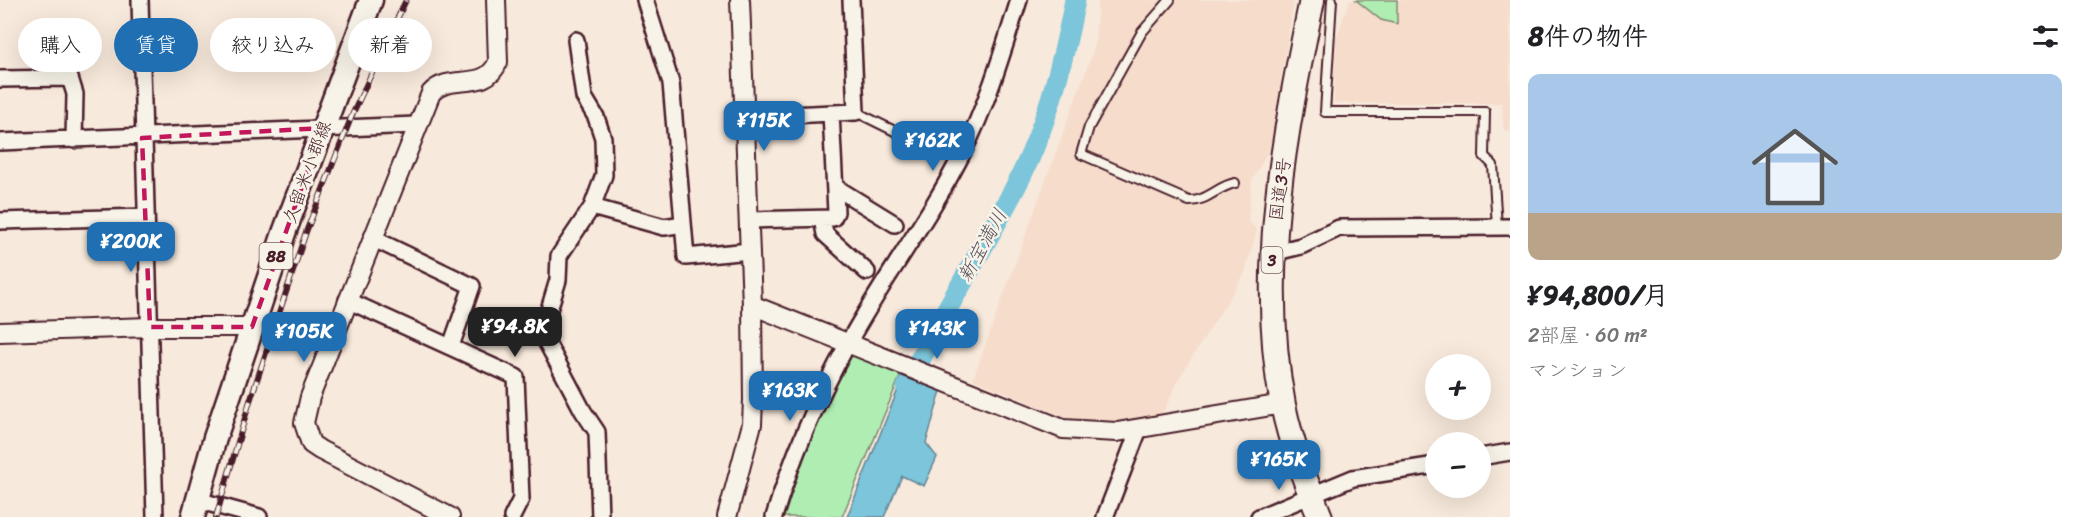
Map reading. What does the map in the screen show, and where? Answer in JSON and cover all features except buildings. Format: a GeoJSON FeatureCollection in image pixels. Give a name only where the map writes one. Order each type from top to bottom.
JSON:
{"type":"FeatureCollection","features":[{"type":"Feature","properties":{"kind":"highway","name":"国道3号"},"geometry":{"type":"LineString","coordinates":[[1312,0],[1279,189],[1272,253],[1272,313],[1283,404],[1298,461],[1316,506]]}},
{"type":"Feature","properties":{"kind":"main road","name":"久留米小郡線"},"geometry":{"type":"LineString","coordinates":[[195,508],[252,327],[322,128],[371,0]]}},
{"type":"Feature","properties":{"kind":"street"},"geometry":{"type":"LineString","coordinates":[[140,0],[154,517]]}},
{"type":"Feature","properties":{"kind":"street"},"geometry":{"type":"LineString","coordinates":[[450,517],[320,450],[311,444],[306,435],[304,423],[310,397],[347,300],[431,93],[446,83],[486,78],[498,62],[496,0]]}},
{"type":"Feature","properties":{"kind":"street"},"geometry":{"type":"LineString","coordinates":[[645,0],[671,83],[686,257],[750,251]]}},
{"type":"Feature","properties":{"kind":"street"},"geometry":{"type":"LineString","coordinates":[[727,517],[752,424],[752,305],[740,0]]}},
{"type":"Feature","properties":{"kind":"street"},"geometry":{"type":"LineString","coordinates":[[744,117],[856,112],[851,0]]}},
{"type":"Feature","properties":{"kind":"street"},"geometry":{"type":"LineString","coordinates":[[774,517],[805,426],[848,344],[906,253],[964,149],[1004,48],[1018,0]]}},
{"type":"Feature","properties":{"kind":"street"},"geometry":{"type":"LineString","coordinates":[[576,40],[584,97],[596,117],[603,138],[604,175],[592,207],[559,256],[558,279],[544,323],[546,341],[597,432],[600,517]]}},
{"type":"Feature","properties":{"kind":"street"},"geometry":{"type":"LineString","coordinates":[[0,79],[70,78],[75,94],[74,140]]}},
{"type":"Feature","properties":{"kind":"street"},"geometry":{"type":"LineString","coordinates":[[748,220],[833,218],[836,212],[831,113]]}},
{"type":"Feature","properties":{"kind":"street"},"geometry":{"type":"LineString","coordinates":[[0,142],[416,126]]}},
{"type":"Feature","properties":{"kind":"street"},"geometry":{"type":"LineString","coordinates":[[835,187],[895,224]]}},
{"type":"Feature","properties":{"kind":"street"},"geometry":{"type":"LineString","coordinates":[[592,207],[664,226],[683,224]]}},
{"type":"Feature","properties":{"kind":"street"},"geometry":{"type":"LineString","coordinates":[[0,220],[145,217]]}},
{"type":"Feature","properties":{"kind":"street"},"geometry":{"type":"LineString","coordinates":[[822,219],[825,234],[867,272]]}},
{"type":"Feature","properties":{"kind":"street"},"geometry":{"type":"LineString","coordinates":[[1272,253],[1301,246],[1339,228],[1504,227]]}},
{"type":"Feature","properties":{"kind":"street"},"geometry":{"type":"LineString","coordinates":[[372,238],[472,286],[452,346]]}},
{"type":"Feature","properties":{"kind":"street"},"geometry":{"type":"LineString","coordinates":[[347,300],[516,377],[521,499],[512,517]]}},
{"type":"Feature","properties":{"kind":"street"},"geometry":{"type":"LineString","coordinates":[[752,305],[1063,429],[1098,432],[1139,429],[1283,404]]}},
{"type":"Feature","properties":{"kind":"street"},"geometry":{"type":"LineString","coordinates":[[0,332],[150,327],[252,327]]}},
{"type":"Feature","properties":{"kind":"street"},"geometry":{"type":"LineString","coordinates":[[1105,517],[1139,429]]}},
{"type":"Feature","properties":{"kind":"street"},"geometry":{"type":"LineString","coordinates":[[1491,455],[1510,452]]}},
{"type":"Feature","properties":{"kind":"street"},"geometry":{"type":"LineString","coordinates":[[1259,517],[1316,506],[1353,478],[1425,467]]}},
{"type":"Feature","properties":{"kind":"street"},"geometry":{"type":"LineString","coordinates":[[195,508],[259,517]]}},
{"type":"Feature","properties":{"kind":"lane"},"geometry":{"type":"LineString","coordinates":[[1170,0],[1142,32],[1089,127],[1081,154],[1189,201],[1200,200],[1223,185],[1235,183]]}},
{"type":"Feature","properties":{"kind":"lane"},"geometry":{"type":"LineString","coordinates":[[1332,0],[1325,112],[1485,112],[1484,156],[1493,165],[1504,227]]}},
{"type":"Feature","properties":{"kind":"lane"},"geometry":{"type":"LineString","coordinates":[[856,112],[932,149]]}},
{"type":"Feature","properties":{"kind":"highlighted area"},"geometry":{"type":"Polygon","coordinates":[[[323,128],[252,327],[150,327],[142,138],[323,128]]]}},
{"type":"Feature","properties":{"kind":"shaded area"},"geometry":{"type":"Polygon","coordinates":[[[1098,0],[1294,0],[1270,148],[1252,180],[1248,221],[1257,230],[1244,275],[1179,378],[1161,417],[1102,423],[1066,418],[973,379],[1095,46],[1098,0]]]}},
{"type":"Feature","properties":{"kind":"shaded area"},"geometry":{"type":"Polygon","coordinates":[[[1350,0],[1356,0],[1381,20],[1397,24],[1397,0],[1510,0],[1510,131],[1504,131],[1502,103],[1334,103],[1336,39],[1350,0]]]}},
{"type":"Feature","properties":{"kind":"green space"},"geometry":{"type":"Polygon","coordinates":[[[1356,0],[1397,0],[1397,24],[1381,20],[1356,0]]]}},
{"type":"Feature","properties":{"kind":"green space"},"geometry":{"type":"Polygon","coordinates":[[[852,355],[901,374],[842,517],[784,517],[813,428],[852,355]]]}},
{"type":"Feature","properties":{"kind":"water"},"geometry":{"type":"Polygon","coordinates":[[[903,377],[941,391],[926,443],[937,457],[924,486],[902,476],[884,517],[847,517],[903,377]]]}},
{"type":"Feature","properties":{"kind":"waterway","name":"新宝満川"},"geometry":{"type":"LineString","coordinates":[[907,387],[1031,154],[1054,89],[1075,0]]}},
{"type":"Feature","properties":{"kind":"railway"},"geometry":{"type":"LineString","coordinates":[[216,517],[249,404],[306,232],[353,113],[406,0]]}}]}
